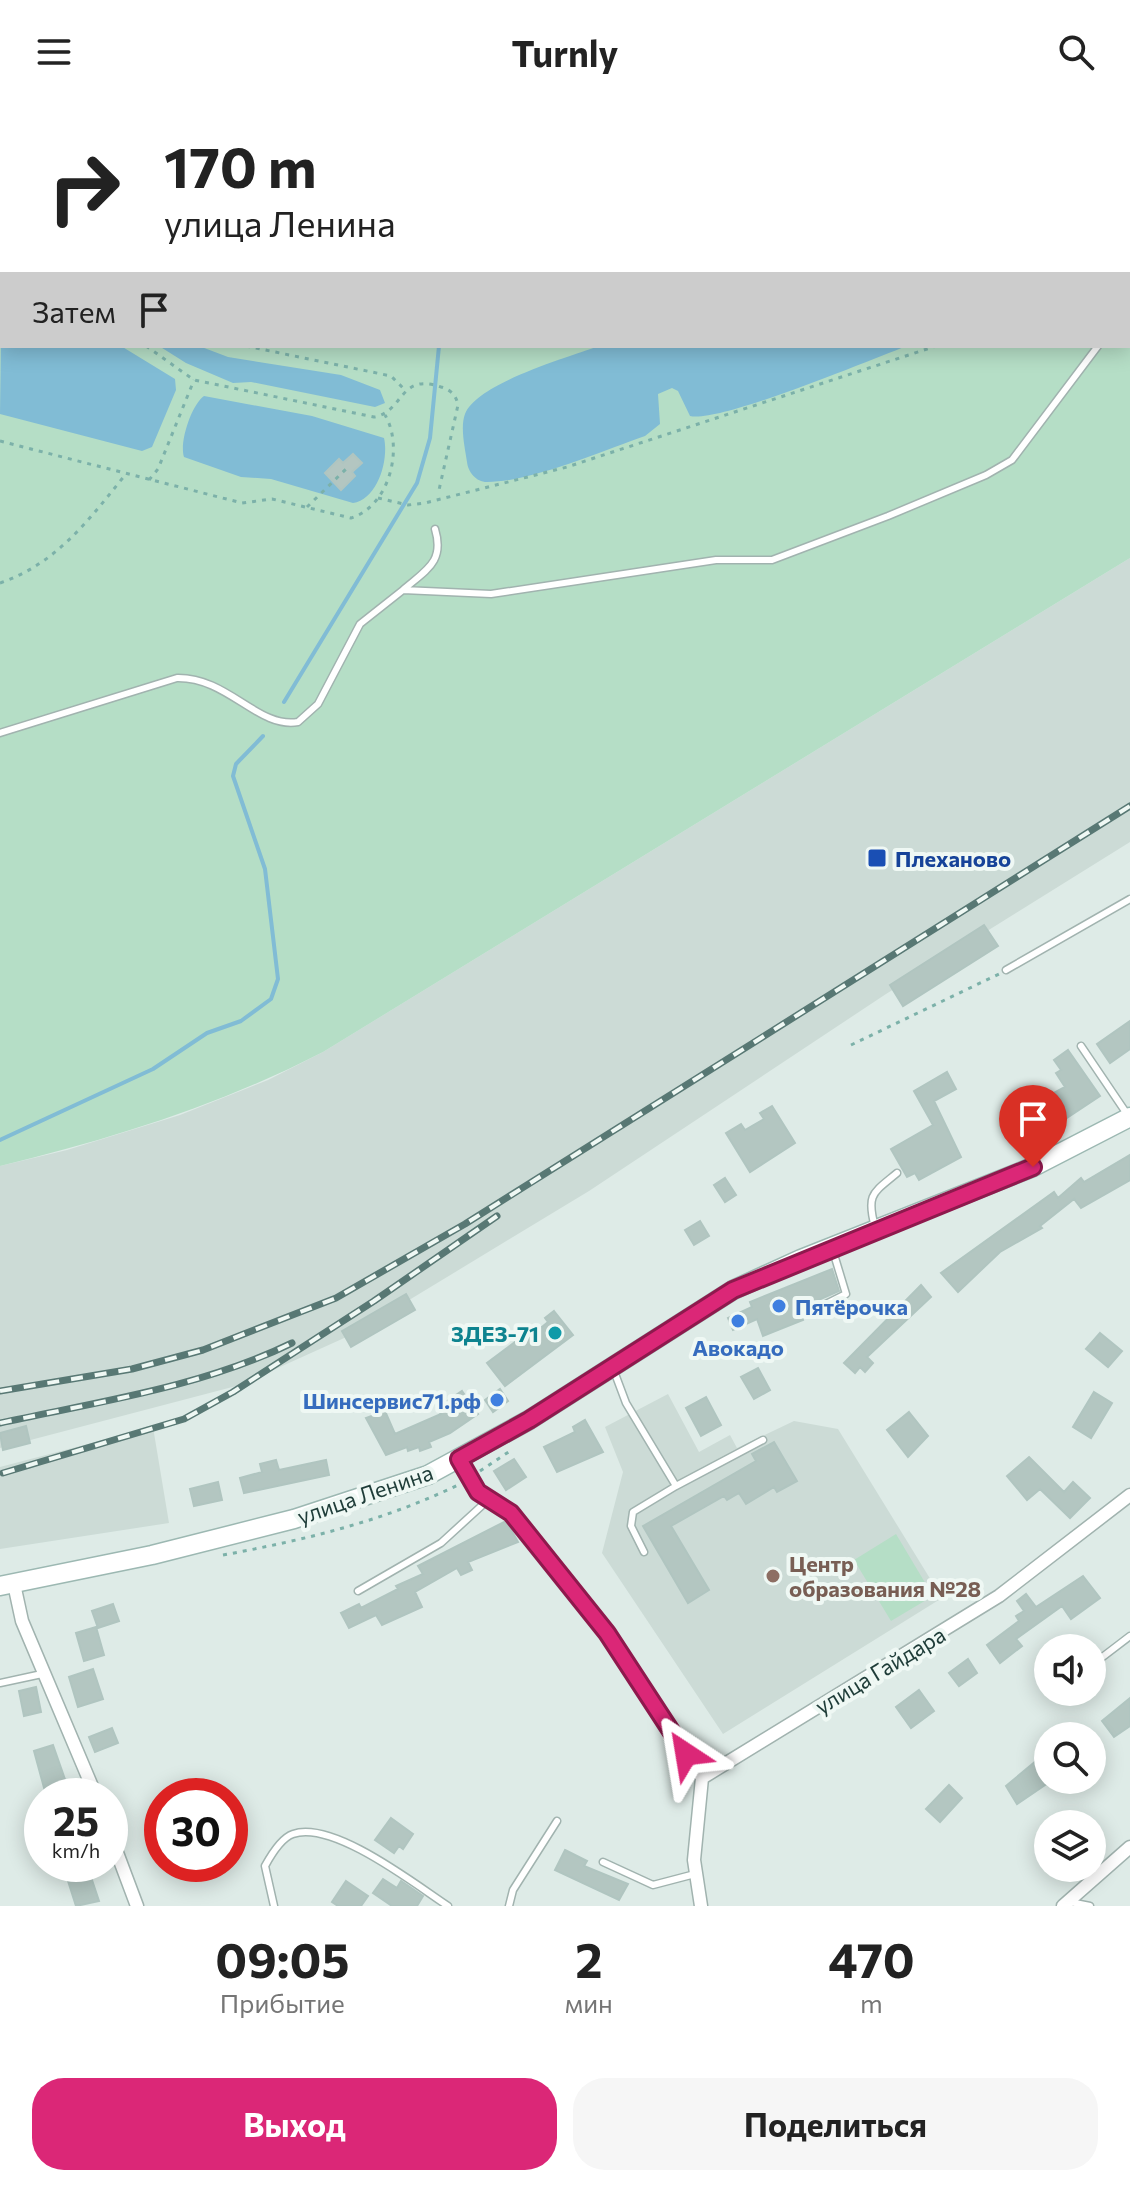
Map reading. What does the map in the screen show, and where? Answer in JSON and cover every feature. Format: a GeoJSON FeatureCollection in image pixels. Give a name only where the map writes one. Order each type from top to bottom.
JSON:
{"type":"FeatureCollection","features":[{"type":"Feature","properties":{"kind":"main road","name":"улица Ленина"},"geometry":{"type":"LineString","coordinates":[[7,1585],[294,1519],[362,1499],[459,1459],[529,1420],[733,1290],[1033,1167],[1130,1117]]}},
{"type":"Feature","properties":{"kind":"street"},"geometry":{"type":"LineString","coordinates":[[459,1459],[478,1492],[511,1513],[607,1633],[702,1778],[695,1874],[701,1906]]}},
{"type":"Feature","properties":{"kind":"street","name":"улица Гайдара"},"geometry":{"type":"LineString","coordinates":[[702,1778],[999,1596],[1130,1495]]}},
{"type":"Feature","properties":{"kind":"street"},"geometry":{"type":"LineString","coordinates":[[7,1585],[89,1778]]}},
{"type":"Feature","properties":{"kind":"street"},"geometry":{"type":"LineString","coordinates":[[1066,1904],[1130,1847]]}},
{"type":"Feature","properties":{"kind":"street"},"geometry":{"type":"LineString","coordinates":[[128,1882],[137,1906]]}},
{"type":"Feature","properties":{"kind":"lane"},"geometry":{"type":"LineString","coordinates":[[403,590],[491,594],[716,560],[772,560],[986,475],[1012,460],[1096,348]]}},
{"type":"Feature","properties":{"kind":"lane"},"geometry":{"type":"LineString","coordinates":[[0,733],[177,678],[203,679],[279,722],[298,722],[318,704],[360,624],[403,590],[437,556],[440,545],[435,529]]}},
{"type":"Feature","properties":{"kind":"lane"},"geometry":{"type":"LineString","coordinates":[[1006,970],[1130,899]]}},
{"type":"Feature","properties":{"kind":"lane"},"geometry":{"type":"LineString","coordinates":[[1081,1046],[1130,1117]]}},
{"type":"Feature","properties":{"kind":"lane"},"geometry":{"type":"LineString","coordinates":[[876,1231],[871,1198],[897,1173]]}},
{"type":"Feature","properties":{"kind":"lane"},"geometry":{"type":"LineString","coordinates":[[808,1313],[846,1294],[832,1247]]}},
{"type":"Feature","properties":{"kind":"lane"},"geometry":{"type":"LineString","coordinates":[[611,1366],[626,1403],[676,1486]]}},
{"type":"Feature","properties":{"kind":"lane"},"geometry":{"type":"LineString","coordinates":[[644,1552],[631,1526],[632,1514],[676,1486],[763,1440]]}},
{"type":"Feature","properties":{"kind":"lane"},"geometry":{"type":"LineString","coordinates":[[358,1591],[441,1543],[488,1500]]}},
{"type":"Feature","properties":{"kind":"lane"},"geometry":{"type":"LineString","coordinates":[[1106,1654],[1130,1636]]}},
{"type":"Feature","properties":{"kind":"lane"},"geometry":{"type":"LineString","coordinates":[[0,1683],[46,1673]]}},
{"type":"Feature","properties":{"kind":"lane"},"geometry":{"type":"LineString","coordinates":[[509,1906],[513,1890],[557,1821]]}},
{"type":"Feature","properties":{"kind":"lane"},"geometry":{"type":"LineString","coordinates":[[274,1906],[265,1866],[286,1838],[302,1832],[332,1839],[372,1856],[448,1906]]}},
{"type":"Feature","properties":{"kind":"lane"},"geometry":{"type":"LineString","coordinates":[[603,1862],[653,1885],[695,1874]]}},
{"type":"Feature","properties":{"kind":"lane"},"geometry":{"type":"LineString","coordinates":[[1066,1904],[1090,1906]]}},
{"type":"Feature","properties":{"kind":"path"},"geometry":{"type":"LineString","coordinates":[[149,348],[194,380],[374,417],[385,415],[405,390],[416,384],[431,384],[448,390],[457,400],[439,490]]}},
{"type":"Feature","properties":{"kind":"path"},"geometry":{"type":"LineString","coordinates":[[256,348],[391,376],[405,390]]}},
{"type":"Feature","properties":{"kind":"path"},"geometry":{"type":"LineString","coordinates":[[378,498],[408,505],[425,503],[567,467],[930,348]]}},
{"type":"Feature","properties":{"kind":"path"},"geometry":{"type":"LineString","coordinates":[[149,480],[158,469],[187,388],[194,380]]}},
{"type":"Feature","properties":{"kind":"path"},"geometry":{"type":"LineString","coordinates":[[0,441],[242,503],[272,499],[351,518],[369,509],[378,498],[390,471],[394,430],[385,415]]}},
{"type":"Feature","properties":{"kind":"path"},"geometry":{"type":"LineString","coordinates":[[307,508],[347,468]]}},
{"type":"Feature","properties":{"kind":"path"},"geometry":{"type":"LineString","coordinates":[[0,583],[32,569],[61,548],[125,475]]}},
{"type":"Feature","properties":{"kind":"path"},"geometry":{"type":"LineString","coordinates":[[851,1045],[1006,970]]}},
{"type":"Feature","properties":{"kind":"shaded area"},"geometry":{"type":"Polygon","coordinates":[[[1130,558],[1130,842],[886,994],[589,1191],[353,1334],[240,1385],[0,1448],[0,1166],[67,1150],[180,1115],[268,1080],[323,1052],[1130,558]]]}},
{"type":"Feature","properties":{"kind":"shaded area","name":"Центр образования №28"},"geometry":{"type":"Polygon","coordinates":[[[668,1394],[699,1452],[730,1435],[737,1448],[794,1421],[838,1429],[942,1598],[723,1734],[602,1553],[623,1472],[605,1427],[668,1394]]]}},
{"type":"Feature","properties":{"kind":"shaded area"},"geometry":{"type":"Polygon","coordinates":[[[153,1427],[169,1523],[0,1549],[0,1467],[153,1427]]]}},
{"type":"Feature","properties":{"kind":"green space"},"geometry":{"type":"Polygon","coordinates":[[[0,348],[1130,348],[1130,558],[323,1052],[245,1088],[165,1119],[0,1166],[0,348]]]}},
{"type":"Feature","properties":{"kind":"green space"},"geometry":{"type":"Polygon","coordinates":[[[896,1534],[933,1596],[891,1621],[854,1560],[896,1534]]]}},
{"type":"Feature","properties":{"kind":"water"},"geometry":{"type":"Polygon","coordinates":[[[1,348],[124,348],[175,379],[176,390],[152,447],[142,451],[0,414],[1,348]]]}},
{"type":"Feature","properties":{"kind":"water"},"geometry":{"type":"Polygon","coordinates":[[[162,348],[204,348],[228,357],[341,375],[380,390],[385,403],[375,407],[251,382],[233,383],[186,363],[162,348]]]}},
{"type":"Feature","properties":{"kind":"water"},"geometry":{"type":"Polygon","coordinates":[[[593,348],[902,348],[762,401],[707,416],[690,416],[678,391],[672,388],[658,394],[660,424],[645,436],[524,477],[505,481],[479,480],[468,466],[463,431],[465,414],[487,392],[547,364],[593,348]]]}},
{"type":"Feature","properties":{"kind":"water"},"geometry":{"type":"Polygon","coordinates":[[[204,396],[312,416],[384,438],[385,456],[380,477],[369,494],[353,503],[271,479],[241,477],[184,457],[183,442],[188,424],[204,396]]]}},
{"type":"Feature","properties":{"kind":"building"},"geometry":{"type":"Polygon","coordinates":[[[353,454],[362,463],[352,472],[355,476],[341,490],[325,473],[339,459],[343,463],[353,454]]]}},
{"type":"Feature","properties":{"kind":"building"},"geometry":{"type":"Polygon","coordinates":[[[984,925],[998,946],[903,1006],[890,985],[984,925]]]}},
{"type":"Feature","properties":{"kind":"building"},"geometry":{"type":"Polygon","coordinates":[[[1130,1021],[1130,1049],[1110,1063],[1097,1044],[1130,1021]]]}},
{"type":"Feature","properties":{"kind":"building"},"geometry":{"type":"Polygon","coordinates":[[[1068,1050],[1100,1096],[1050,1129],[1033,1104],[1065,1087],[1056,1073],[1061,1070],[1054,1060],[1068,1050]]]}},
{"type":"Feature","properties":{"kind":"building"},"geometry":{"type":"Polygon","coordinates":[[[947,1072],[956,1089],[934,1101],[961,1157],[919,1180],[915,1173],[907,1177],[891,1149],[933,1125],[914,1091],[947,1072]]]}},
{"type":"Feature","properties":{"kind":"building"},"geometry":{"type":"Polygon","coordinates":[[[772,1106],[795,1143],[750,1172],[726,1133],[741,1124],[745,1130],[764,1119],[760,1113],[772,1106]]]}},
{"type":"Feature","properties":{"kind":"building"},"geometry":{"type":"Polygon","coordinates":[[[1130,1155],[1130,1180],[1081,1208],[1074,1199],[1040,1226],[1042,1228],[1000,1252],[958,1292],[941,1273],[1054,1192],[1058,1198],[1081,1178],[1084,1182],[1130,1155]]]}},
{"type":"Feature","properties":{"kind":"building"},"geometry":{"type":"Polygon","coordinates":[[[725,1178],[736,1195],[725,1202],[714,1185],[725,1178]]]}},
{"type":"Feature","properties":{"kind":"building"},"geometry":{"type":"Polygon","coordinates":[[[700,1221],[709,1236],[694,1245],[685,1230],[700,1221]]]}},
{"type":"Feature","properties":{"kind":"building","name":"Пятёрочка"},"geometry":{"type":"Polygon","coordinates":[[[832,1269],[839,1291],[798,1309],[803,1320],[763,1336],[757,1319],[733,1330],[728,1318],[752,1307],[750,1302],[832,1269]]]}},
{"type":"Feature","properties":{"kind":"building"},"geometry":{"type":"Polygon","coordinates":[[[921,1285],[931,1297],[867,1357],[873,1363],[865,1372],[860,1367],[855,1373],[844,1363],[921,1285]]]}},
{"type":"Feature","properties":{"kind":"building"},"geometry":{"type":"Polygon","coordinates":[[[406,1294],[415,1310],[351,1347],[342,1331],[406,1294]]]}},
{"type":"Feature","properties":{"kind":"building"},"geometry":{"type":"Polygon","coordinates":[[[554,1311],[573,1335],[505,1386],[487,1363],[523,1336],[526,1340],[548,1322],[545,1318],[554,1311]]]}},
{"type":"Feature","properties":{"kind":"building"},"geometry":{"type":"Polygon","coordinates":[[[1100,1333],[1122,1351],[1108,1367],[1086,1349],[1100,1333]]]}},
{"type":"Feature","properties":{"kind":"building"},"geometry":{"type":"Polygon","coordinates":[[[758,1368],[770,1390],[754,1399],[741,1377],[758,1368]]]}},
{"type":"Feature","properties":{"kind":"building","name":"Шинсервис71.рф"},"geometry":{"type":"Polygon","coordinates":[[[500,1389],[508,1401],[493,1412],[485,1400],[500,1389]]]}},
{"type":"Feature","properties":{"kind":"building"},"geometry":{"type":"Polygon","coordinates":[[[462,1391],[478,1414],[450,1433],[429,1442],[431,1447],[420,1451],[419,1447],[408,1451],[407,1447],[386,1455],[366,1418],[385,1411],[395,1434],[441,1414],[437,1408],[462,1391]]]}},
{"type":"Feature","properties":{"kind":"building"},"geometry":{"type":"Polygon","coordinates":[[[1094,1392],[1112,1403],[1091,1438],[1073,1427],[1094,1392]]]}},
{"type":"Feature","properties":{"kind":"building"},"geometry":{"type":"Polygon","coordinates":[[[706,1397],[721,1425],[701,1436],[686,1408],[706,1397]]]}},
{"type":"Feature","properties":{"kind":"building"},"geometry":{"type":"Polygon","coordinates":[[[909,1412],[928,1436],[908,1457],[887,1430],[909,1412]]]}},
{"type":"Feature","properties":{"kind":"building"},"geometry":{"type":"Polygon","coordinates":[[[585,1420],[603,1452],[557,1472],[544,1447],[575,1432],[573,1427],[585,1420]]]}},
{"type":"Feature","properties":{"kind":"building"},"geometry":{"type":"Polygon","coordinates":[[[26,1426],[30,1443],[3,1450],[0,1433],[26,1426]]]}},
{"type":"Feature","properties":{"kind":"building"},"geometry":{"type":"Polygon","coordinates":[[[774,1442],[797,1481],[777,1492],[774,1487],[746,1504],[739,1493],[727,1500],[724,1496],[671,1526],[709,1590],[688,1603],[643,1526],[756,1461],[752,1454],[774,1442]]]}},
{"type":"Feature","properties":{"kind":"building"},"geometry":{"type":"Polygon","coordinates":[[[1029,1457],[1064,1492],[1073,1482],[1090,1498],[1070,1518],[1040,1489],[1027,1500],[1007,1476],[1029,1457]]]}},
{"type":"Feature","properties":{"kind":"building"},"geometry":{"type":"Polygon","coordinates":[[[514,1459],[526,1477],[506,1490],[494,1471],[514,1459]]]}},
{"type":"Feature","properties":{"kind":"building"},"geometry":{"type":"Polygon","coordinates":[[[276,1460],[279,1470],[326,1460],[329,1475],[244,1493],[240,1478],[262,1472],[260,1464],[276,1460]]]}},
{"type":"Feature","properties":{"kind":"building"},"geometry":{"type":"Polygon","coordinates":[[[218,1482],[222,1500],[194,1506],[190,1489],[218,1482]]]}},
{"type":"Feature","properties":{"kind":"building"},"geometry":{"type":"Polygon","coordinates":[[[506,1521],[518,1542],[468,1562],[472,1570],[461,1575],[457,1568],[415,1592],[422,1607],[382,1625],[376,1615],[349,1628],[341,1613],[359,1604],[361,1608],[398,1589],[396,1586],[423,1574],[418,1566],[506,1521]]]}},
{"type":"Feature","properties":{"kind":"building"},"geometry":{"type":"Polygon","coordinates":[[[1083,1576],[1100,1598],[1071,1619],[1062,1606],[1016,1639],[1022,1646],[1000,1663],[987,1645],[1019,1621],[1016,1616],[1024,1611],[1017,1601],[1026,1594],[1036,1607],[1083,1576]]]}},
{"type":"Feature","properties":{"kind":"building"},"geometry":{"type":"Polygon","coordinates":[[[113,1604],[119,1621],[98,1628],[92,1611],[113,1604]]]}},
{"type":"Feature","properties":{"kind":"building"},"geometry":{"type":"Polygon","coordinates":[[[96,1627],[104,1655],[84,1661],[76,1633],[96,1627]]]}},
{"type":"Feature","properties":{"kind":"building"},"geometry":{"type":"Polygon","coordinates":[[[968,1659],[977,1673],[959,1686],[949,1673],[968,1659]]]}},
{"type":"Feature","properties":{"kind":"building"},"geometry":{"type":"Polygon","coordinates":[[[93,1669],[103,1699],[78,1707],[69,1677],[93,1669]]]}},
{"type":"Feature","properties":{"kind":"building"},"geometry":{"type":"Polygon","coordinates":[[[36,1687],[41,1712],[24,1716],[19,1691],[36,1687]]]}},
{"type":"Feature","properties":{"kind":"building"},"geometry":{"type":"Polygon","coordinates":[[[919,1690],[934,1711],[911,1728],[896,1707],[919,1690]]]}},
{"type":"Feature","properties":{"kind":"building"},"geometry":{"type":"Polygon","coordinates":[[[1130,1698],[1130,1726],[1114,1737],[1106,1722],[1102,1721],[1130,1698]]]}},
{"type":"Feature","properties":{"kind":"building"},"geometry":{"type":"Polygon","coordinates":[[[112,1728],[118,1743],[95,1752],[89,1737],[112,1728]]]}},
{"type":"Feature","properties":{"kind":"building"},"geometry":{"type":"Polygon","coordinates":[[[53,1745],[65,1778],[41,1778],[34,1751],[53,1745]]]}},
{"type":"Feature","properties":{"kind":"building"},"geometry":{"type":"Polygon","coordinates":[[[1034,1763],[1034,1792],[1017,1804],[1006,1786],[1034,1763]]]}},
{"type":"Feature","properties":{"kind":"building"},"geometry":{"type":"Polygon","coordinates":[[[949,1785],[962,1798],[940,1822],[926,1809],[949,1785]]]}},
{"type":"Feature","properties":{"kind":"building"},"geometry":{"type":"Polygon","coordinates":[[[391,1818],[413,1834],[403,1849],[399,1846],[394,1853],[375,1840],[391,1818]]]}},
{"type":"Feature","properties":{"kind":"building"},"geometry":{"type":"Polygon","coordinates":[[[565,1850],[587,1861],[584,1866],[628,1884],[619,1900],[555,1870],[565,1850]]]}},
{"type":"Feature","properties":{"kind":"building"},"geometry":{"type":"Polygon","coordinates":[[[383,1879],[397,1888],[401,1881],[423,1896],[417,1906],[392,1906],[373,1893],[383,1879]]]}},
{"type":"Feature","properties":{"kind":"building"},"geometry":{"type":"Polygon","coordinates":[[[346,1881],[368,1896],[361,1906],[338,1906],[332,1902],[346,1881]]]}},
{"type":"Feature","properties":{"kind":"building"},"geometry":{"type":"Polygon","coordinates":[[[68,1882],[93,1882],[99,1901],[76,1906],[68,1882]]]}},
{"type":"Feature","properties":{"kind":"waterway"},"geometry":{"type":"LineString","coordinates":[[284,702],[417,483],[430,438],[439,348]]}},
{"type":"Feature","properties":{"kind":"waterway"},"geometry":{"type":"LineString","coordinates":[[0,1140],[153,1069],[207,1033],[241,1021],[271,999],[278,979],[265,869],[233,776],[236,764],[263,736]]}},
{"type":"Feature","properties":{"kind":"railway"},"geometry":{"type":"LineString","coordinates":[[0,1391],[132,1369],[203,1350],[336,1298],[465,1224],[1130,806]]}},
{"type":"Feature","properties":{"kind":"railway"},"geometry":{"type":"LineString","coordinates":[[3,1473],[184,1419],[233,1392],[374,1301],[497,1216]]}},
{"type":"Feature","properties":{"kind":"railway"},"geometry":{"type":"LineString","coordinates":[[0,1423],[186,1382],[292,1343]]}},
{"type":"Feature","properties":{"kind":"place","name":"Плеханово"},"geometry":{"type":"Point","coordinates":[877,858]}},
{"type":"Feature","properties":{"kind":"place","name":"Пятёрочка"},"geometry":{"type":"Point","coordinates":[779,1306]}},
{"type":"Feature","properties":{"kind":"place","name":"Авокадо"},"geometry":{"type":"Point","coordinates":[738,1321]}},
{"type":"Feature","properties":{"kind":"place","name":"3ДЕЗ-71"},"geometry":{"type":"Point","coordinates":[555,1333]}},
{"type":"Feature","properties":{"kind":"place","name":"Шинсервис71.рф"},"geometry":{"type":"Point","coordinates":[497,1400]}},
{"type":"Feature","properties":{"kind":"place","name":"Центр образования №28"},"geometry":{"type":"Point","coordinates":[773,1576]}},
{"type":"Feature","properties":{"kind":"route"},"geometry":{"type":"LineString","coordinates":[[686,1754],[607,1633],[511,1513],[478,1492],[459,1459],[529,1420],[733,1290],[801,1259],[1033,1167]]}}]}
